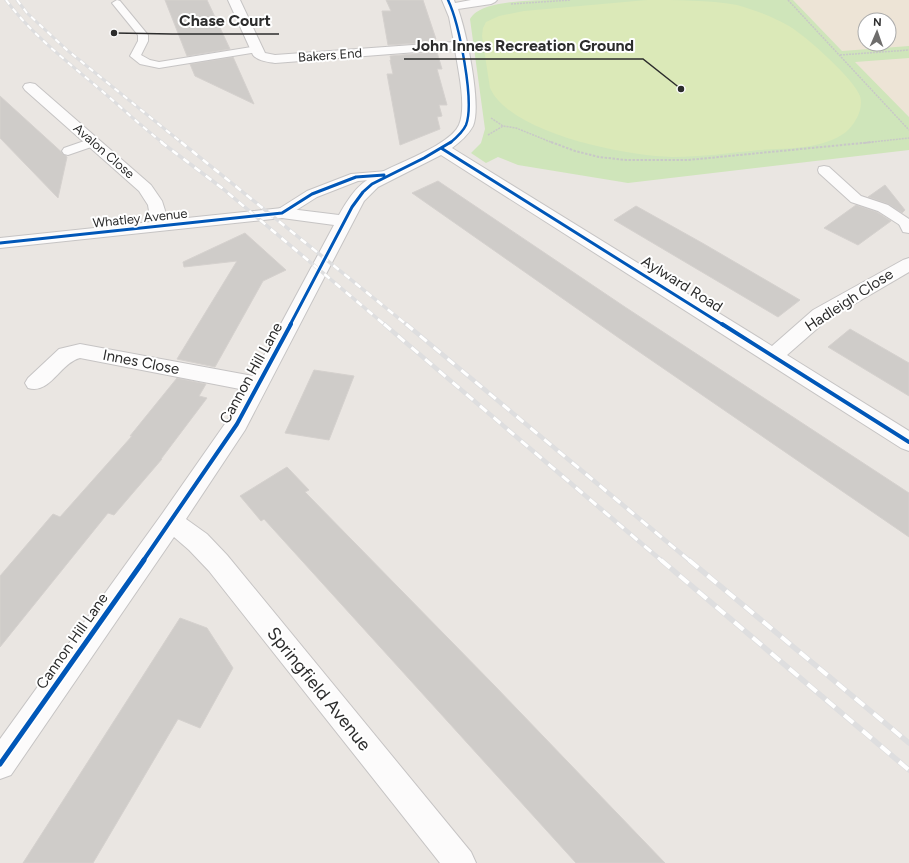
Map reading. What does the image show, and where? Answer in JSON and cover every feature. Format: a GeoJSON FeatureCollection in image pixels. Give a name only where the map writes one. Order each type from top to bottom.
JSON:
{"type":"FeatureCollection","features":[{"type":"Feature","properties":{"kind":"street"},"geometry":{"type":"LineString","coordinates":[[234,0],[257,49]]}},
{"type":"Feature","properties":{"kind":"street"},"geometry":{"type":"LineString","coordinates":[[449,3],[491,0]]}},
{"type":"Feature","properties":{"kind":"street","name":"Cannon Hill Lane"},"geometry":{"type":"LineString","coordinates":[[0,764],[171,521],[237,424],[308,293],[344,221],[360,195],[371,185],[387,175],[441,148],[456,138],[467,124],[468,102],[461,45],[449,3]]}},
{"type":"Feature","properties":{"kind":"street","name":"Bakers End"},"geometry":{"type":"LineString","coordinates":[[257,49],[260,55],[275,59],[461,45]]}},
{"type":"Feature","properties":{"kind":"street","name":"Avalon Close"},"geometry":{"type":"LineString","coordinates":[[30,87],[145,188],[155,201],[159,210],[160,225]]}},
{"type":"Feature","properties":{"kind":"street","name":"Aylward Road"},"geometry":{"type":"LineString","coordinates":[[441,148],[909,442]]}},
{"type":"Feature","properties":{"kind":"street","name":"Whatley Avenue"},"geometry":{"type":"LineString","coordinates":[[0,243],[282,213],[344,221]]}},
{"type":"Feature","properties":{"kind":"street","name":"Hadleigh Close"},"geometry":{"type":"LineString","coordinates":[[773,356],[820,315],[909,264]]}},
{"type":"Feature","properties":{"kind":"street","name":"Innes Close"},"geometry":{"type":"LineString","coordinates":[[35,384],[66,354],[80,350],[259,385]]}},
{"type":"Feature","properties":{"kind":"street","name":"Springfield Avenue"},"geometry":{"type":"LineString","coordinates":[[171,521],[198,542],[218,563],[460,863]]}},
{"type":"Feature","properties":{"kind":"lane"},"geometry":{"type":"LineString","coordinates":[[117,3],[143,35],[143,40],[135,56],[145,63],[159,65],[257,49]]}},
{"type":"Feature","properties":{"kind":"lane"},"geometry":{"type":"LineString","coordinates":[[68,151],[93,142]]}},
{"type":"Feature","properties":{"kind":"lane"},"geometry":{"type":"LineString","coordinates":[[824,170],[856,199],[883,208],[909,221]]}},
{"type":"Feature","properties":{"kind":"lane"},"geometry":{"type":"LineString","coordinates":[[282,213],[312,194],[356,177],[387,175]]}},
{"type":"Feature","properties":{"kind":"path"},"geometry":{"type":"LineString","coordinates":[[510,4],[571,0]]}},
{"type":"Feature","properties":{"kind":"path"},"geometry":{"type":"LineString","coordinates":[[788,0],[909,130]]}},
{"type":"Feature","properties":{"kind":"path"},"geometry":{"type":"LineString","coordinates":[[839,55],[909,50]]}},
{"type":"Feature","properties":{"kind":"path"},"geometry":{"type":"LineString","coordinates":[[490,116],[495,122],[503,126],[516,128],[575,151],[599,157],[626,160],[688,160],[909,138]]}},
{"type":"Feature","properties":{"kind":"shaded area"},"geometry":{"type":"Polygon","coordinates":[[[793,0],[909,0],[909,117],[842,51],[793,0]]]}},
{"type":"Feature","properties":{"kind":"green space"},"geometry":{"type":"Polygon","coordinates":[[[544,0],[793,0],[842,51],[857,50],[857,52],[897,52],[897,47],[909,46],[909,58],[855,62],[909,117],[909,150],[628,183],[518,165],[498,157],[486,163],[471,153],[481,143],[485,129],[470,19],[475,13],[493,5],[544,0]]]}},
{"type":"Feature","properties":{"kind":"green space"},"geometry":{"type":"Polygon","coordinates":[[[647,0],[704,1],[737,5],[764,14],[789,26],[829,58],[849,79],[856,89],[860,96],[861,106],[853,125],[846,132],[836,138],[804,147],[716,155],[672,157],[652,156],[600,147],[545,130],[521,118],[502,104],[490,88],[482,36],[483,28],[486,22],[499,16],[524,11],[647,0]]]}},
{"type":"Feature","properties":{"kind":"building"},"geometry":{"type":"Polygon","coordinates":[[[165,0],[207,0],[230,49],[187,56],[165,0]]]}},
{"type":"Feature","properties":{"kind":"building"},"geometry":{"type":"Polygon","coordinates":[[[386,0],[423,0],[436,39],[433,39],[434,42],[388,45],[382,11],[391,11],[386,0]]]}},
{"type":"Feature","properties":{"kind":"building"},"geometry":{"type":"Polygon","coordinates":[[[437,52],[442,69],[437,69],[447,105],[439,105],[442,116],[437,117],[440,129],[400,145],[387,74],[393,74],[390,56],[437,52]]]}},
{"type":"Feature","properties":{"kind":"building"},"geometry":{"type":"Polygon","coordinates":[[[233,57],[254,104],[195,76],[190,64],[233,57]]]}},
{"type":"Feature","properties":{"kind":"building"},"geometry":{"type":"Polygon","coordinates":[[[0,96],[67,157],[58,198],[0,138],[0,96]]]}},
{"type":"Feature","properties":{"kind":"building"},"geometry":{"type":"Polygon","coordinates":[[[438,181],[625,307],[909,493],[909,537],[619,338],[412,193],[438,181]]]}},
{"type":"Feature","properties":{"kind":"building"},"geometry":{"type":"Polygon","coordinates":[[[885,185],[905,210],[902,213],[888,204],[868,197],[885,185]]]}},
{"type":"Feature","properties":{"kind":"building"},"geometry":{"type":"Polygon","coordinates":[[[856,205],[877,212],[891,221],[858,245],[824,228],[856,205]]]}},
{"type":"Feature","properties":{"kind":"building"},"geometry":{"type":"Polygon","coordinates":[[[636,206],[800,300],[778,317],[614,220],[636,206]]]}},
{"type":"Feature","properties":{"kind":"building"},"geometry":{"type":"Polygon","coordinates":[[[245,233],[286,270],[263,281],[215,367],[177,359],[237,261],[184,267],[183,262],[245,233]]]}},
{"type":"Feature","properties":{"kind":"building"},"geometry":{"type":"Polygon","coordinates":[[[850,329],[909,363],[909,396],[828,347],[850,329]]]}},
{"type":"Feature","properties":{"kind":"building"},"geometry":{"type":"Polygon","coordinates":[[[314,370],[354,376],[329,440],[285,433],[314,370]]]}},
{"type":"Feature","properties":{"kind":"building"},"geometry":{"type":"Polygon","coordinates":[[[177,378],[206,384],[199,396],[207,398],[162,459],[114,515],[108,513],[0,647],[0,576],[53,514],[60,517],[132,436],[130,436],[177,378]]]}},
{"type":"Feature","properties":{"kind":"building"},"geometry":{"type":"Polygon","coordinates":[[[287,467],[309,490],[305,492],[494,685],[665,863],[576,863],[264,519],[261,521],[240,496],[287,467]]]}},
{"type":"Feature","properties":{"kind":"building"},"geometry":{"type":"Polygon","coordinates":[[[180,618],[207,628],[233,668],[200,728],[178,719],[93,863],[23,863],[180,618]]]}},
{"type":"Feature","properties":{"kind":"railway"},"geometry":{"type":"LineString","coordinates":[[6,0],[27,25],[51,48],[163,143]]}},
{"type":"Feature","properties":{"kind":"railway"},"geometry":{"type":"LineString","coordinates":[[17,0],[27,13],[67,50],[182,143]]}},
{"type":"Feature","properties":{"kind":"railway"},"geometry":{"type":"LineString","coordinates":[[161,142],[222,188],[385,325]]}},
{"type":"Feature","properties":{"kind":"railway"},"geometry":{"type":"LineString","coordinates":[[181,142],[407,325]]}},
{"type":"Feature","properties":{"kind":"railway"},"geometry":{"type":"LineString","coordinates":[[384,324],[662,561]]}},
{"type":"Feature","properties":{"kind":"railway"},"geometry":{"type":"LineString","coordinates":[[406,324],[690,561]]}},
{"type":"Feature","properties":{"kind":"railway"},"geometry":{"type":"LineString","coordinates":[[661,560],[909,770]]}},
{"type":"Feature","properties":{"kind":"railway"},"geometry":{"type":"LineString","coordinates":[[689,560],[909,743]]}},
{"type":"Feature","properties":{"kind":"cycle path"},"geometry":{"type":"LineString","coordinates":[[0,764],[171,521],[237,424],[308,293],[352,207],[359,197],[372,184],[424,158],[452,141],[461,133],[466,125],[468,91],[457,25],[448,0]]}},
{"type":"Feature","properties":{"kind":"cycle path"},"geometry":{"type":"LineString","coordinates":[[441,148],[909,442]]}},
{"type":"Feature","properties":{"kind":"cycle path"},"geometry":{"type":"LineString","coordinates":[[0,243],[282,213],[312,194],[356,177],[384,175]]}},
{"type":"Feature","properties":{"kind":"place","name":"Chase Court"},"geometry":{"type":"Point","coordinates":[114,33]}},
{"type":"Feature","properties":{"kind":"place","name":"John Innes Recreation Ground"},"geometry":{"type":"Point","coordinates":[681,89]}}]}
